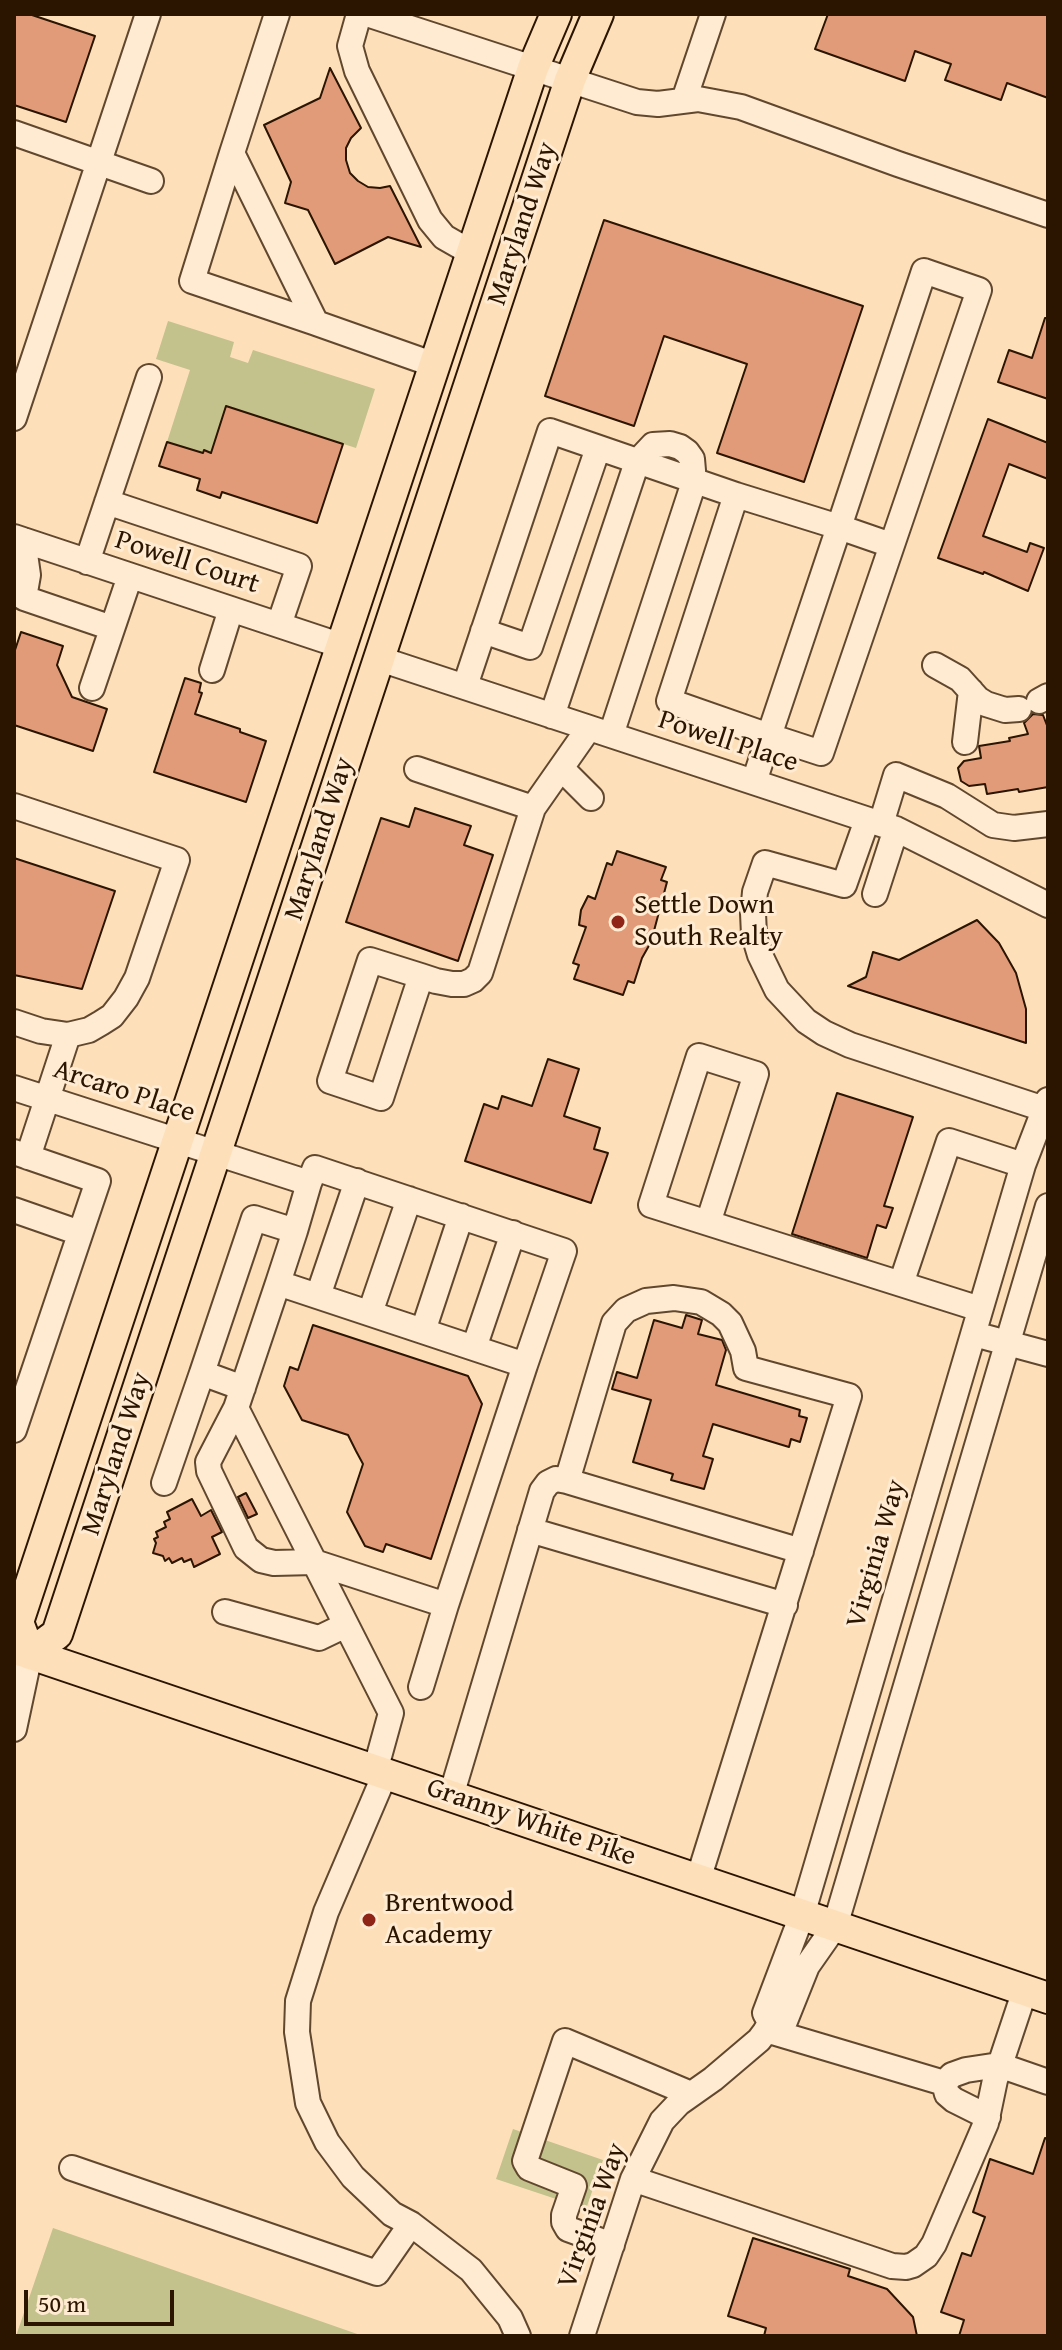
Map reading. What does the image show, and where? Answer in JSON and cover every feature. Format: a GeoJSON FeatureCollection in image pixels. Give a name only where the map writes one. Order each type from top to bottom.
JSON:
{"type":"FeatureCollection","features":[{"type":"Feature","properties":{"kind":"main road","name":"Maryland Way"},"geometry":{"type":"LineString","coordinates":[[556,14],[533,68],[18,1622],[22,1651],[57,1634],[570,80],[598,14]]}},
{"type":"Feature","properties":{"kind":"main road"},"geometry":{"type":"LineString","coordinates":[[342,646],[380,659]]}},
{"type":"Feature","properties":{"kind":"main road","name":"Granny White Pike"},"geometry":{"type":"LineString","coordinates":[[22,1651],[1037,1994]]}},
{"type":"Feature","properties":{"kind":"street"},"geometry":{"type":"LineString","coordinates":[[14,418],[148,14]]}},
{"type":"Feature","properties":{"kind":"street"},"geometry":{"type":"LineString","coordinates":[[277,14],[192,281],[435,365]]}},
{"type":"Feature","properties":{"kind":"street"},"geometry":{"type":"LineString","coordinates":[[359,14],[350,46],[357,71],[430,220],[444,237],[472,253]]}},
{"type":"Feature","properties":{"kind":"street"},"geometry":{"type":"LineString","coordinates":[[367,14],[420,22],[533,68],[637,102],[658,104],[711,100],[741,107],[898,164],[1046,206]]}},
{"type":"Feature","properties":{"kind":"street"},"geometry":{"type":"LineString","coordinates":[[684,100],[713,14]]}},
{"type":"Feature","properties":{"kind":"street"},"geometry":{"type":"LineString","coordinates":[[14,133],[151,181]]}},
{"type":"Feature","properties":{"kind":"street"},"geometry":{"type":"LineString","coordinates":[[232,153],[316,323]]}},
{"type":"Feature","properties":{"kind":"street"},"geometry":{"type":"LineString","coordinates":[[736,495],[669,701],[769,736],[821,753],[979,290],[924,271],[769,736],[754,782]]}},
{"type":"Feature","properties":{"kind":"street"},"geometry":{"type":"LineString","coordinates":[[87,562],[149,377]]}},
{"type":"Feature","properties":{"kind":"street"},"geometry":{"type":"LineString","coordinates":[[465,686],[550,431],[694,482],[891,545]]}},
{"type":"Feature","properties":{"kind":"street"},"geometry":{"type":"LineString","coordinates":[[483,631],[530,647],[598,448]]}},
{"type":"Feature","properties":{"kind":"street"},"geometry":{"type":"LineString","coordinates":[[552,716],[637,462]]}},
{"type":"Feature","properties":{"kind":"street"},"geometry":{"type":"LineString","coordinates":[[421,976],[381,1098],[330,1081],[370,960],[452,984],[464,984],[480,973],[533,808],[561,768],[600,731],[694,482]]}},
{"type":"Feature","properties":{"kind":"street"},"geometry":{"type":"LineString","coordinates":[[107,502],[299,566],[279,625]]}},
{"type":"Feature","properties":{"kind":"street"},"geometry":{"type":"LineString","coordinates":[[18,539],[28,575],[24,598],[112,628]]}},
{"type":"Feature","properties":{"kind":"street","name":"Powell Court"},"geometry":{"type":"LineString","coordinates":[[18,539],[342,646]]}},
{"type":"Feature","properties":{"kind":"street"},"geometry":{"type":"LineString","coordinates":[[92,688],[130,576]]}},
{"type":"Feature","properties":{"kind":"street"},"geometry":{"type":"LineString","coordinates":[[212,670],[231,609]]}},
{"type":"Feature","properties":{"kind":"street","name":"Powell Place"},"geometry":{"type":"LineString","coordinates":[[380,659],[881,824],[1048,905]]}},
{"type":"Feature","properties":{"kind":"street"},"geometry":{"type":"LineString","coordinates":[[935,665],[951,672],[978,699],[996,708],[1035,702]]}},
{"type":"Feature","properties":{"kind":"street"},"geometry":{"type":"LineString","coordinates":[[965,742],[971,691]]}},
{"type":"Feature","properties":{"kind":"street"},"geometry":{"type":"LineString","coordinates":[[561,768],[591,798]]}},
{"type":"Feature","properties":{"kind":"street"},"geometry":{"type":"LineString","coordinates":[[417,769],[533,808]]}},
{"type":"Feature","properties":{"kind":"street"},"geometry":{"type":"LineString","coordinates":[[875,894],[881,824],[896,775],[947,796],[993,825],[1014,828],[1048,824]]}},
{"type":"Feature","properties":{"kind":"street"},"geometry":{"type":"LineString","coordinates":[[14,806],[177,860],[137,978],[112,1016],[89,1030],[68,1035],[41,1031],[14,1022]]}},
{"type":"Feature","properties":{"kind":"street"},"geometry":{"type":"LineString","coordinates":[[881,824],[844,885],[765,863],[755,892],[754,935],[777,990],[806,1021],[850,1045],[1046,1104]]}},
{"type":"Feature","properties":{"kind":"street"},"geometry":{"type":"LineString","coordinates":[[16,1421],[98,1181],[21,1155],[47,1100],[68,1035]]}},
{"type":"Feature","properties":{"kind":"street"},"geometry":{"type":"LineString","coordinates":[[708,1223],[756,1074],[699,1056],[651,1205],[980,1309]]}},
{"type":"Feature","properties":{"kind":"street","name":"Arcaro Place"},"geometry":{"type":"LineString","coordinates":[[14,1088],[309,1183]]}},
{"type":"Feature","properties":{"kind":"street","name":"Virginia Way"},"geometry":{"type":"LineString","coordinates":[[769,2027],[765,2013],[802,1915],[1023,1165],[1046,1104]]}},
{"type":"Feature","properties":{"kind":"street"},"geometry":{"type":"LineString","coordinates":[[901,1284],[949,1141],[1023,1165]]}},
{"type":"Feature","properties":{"kind":"street"},"geometry":{"type":"LineString","coordinates":[[421,1687],[564,1251],[315,1168],[240,1398],[211,1453],[209,1471],[246,1548],[261,1560],[274,1563],[314,1562],[446,1605]]}},
{"type":"Feature","properties":{"kind":"street"},"geometry":{"type":"LineString","coordinates":[[318,1296],[357,1181]]}},
{"type":"Feature","properties":{"kind":"street"},"geometry":{"type":"LineString","coordinates":[[370,1313],[409,1199]]}},
{"type":"Feature","properties":{"kind":"street","name":"Virginia Way"},"geometry":{"type":"LineString","coordinates":[[582,2336],[633,2179],[662,2121],[679,2103],[759,2040],[769,2027],[785,2021],[807,1966],[835,1926],[1048,1206]]}},
{"type":"Feature","properties":{"kind":"street"},"geometry":{"type":"LineString","coordinates":[[14,1210],[80,1233]]}},
{"type":"Feature","properties":{"kind":"street"},"geometry":{"type":"LineString","coordinates":[[423,1331],[461,1216]]}},
{"type":"Feature","properties":{"kind":"street"},"geometry":{"type":"LineString","coordinates":[[164,1483],[254,1218],[295,1231]]}},
{"type":"Feature","properties":{"kind":"street"},"geometry":{"type":"LineString","coordinates":[[474,1348],[513,1233]]}},
{"type":"Feature","properties":{"kind":"street"},"geometry":{"type":"LineString","coordinates":[[278,1283],[525,1365]]}},
{"type":"Feature","properties":{"kind":"street"},"geometry":{"type":"LineString","coordinates":[[567,1481],[614,1323],[626,1310],[646,1301],[686,1298],[712,1307],[730,1323],[743,1351],[746,1368],[849,1396],[698,1880]]}},
{"type":"Feature","properties":{"kind":"street"},"geometry":{"type":"LineString","coordinates":[[974,1334],[1048,1354]]}},
{"type":"Feature","properties":{"kind":"street"},"geometry":{"type":"LineString","coordinates":[[202,1373],[240,1398],[314,1562],[391,1713],[380,1772],[318,1937],[298,2001],[297,2032],[308,2103],[327,2142],[353,2177],[392,2214],[411,2224],[471,2270],[514,2327],[530,2336]]}},
{"type":"Feature","properties":{"kind":"street"},"geometry":{"type":"LineString","coordinates":[[451,1796],[542,1491],[548,1483],[556,1479],[567,1481],[801,1551]]}},
{"type":"Feature","properties":{"kind":"street"},"geometry":{"type":"LineString","coordinates":[[530,1530],[785,1605]]}},
{"type":"Feature","properties":{"kind":"street"},"geometry":{"type":"LineString","coordinates":[[225,1612],[319,1638],[346,1625]]}},
{"type":"Feature","properties":{"kind":"street","name":"Maryland Way"},"geometry":{"type":"LineString","coordinates":[[14,1729],[22,1651]]}},
{"type":"Feature","properties":{"kind":"street"},"geometry":{"type":"LineString","coordinates":[[633,2179],[881,2262],[906,2267],[922,2260],[934,2244],[988,2117],[999,2065],[1037,1994]]}},
{"type":"Feature","properties":{"kind":"street"},"geometry":{"type":"LineString","coordinates":[[769,2027],[944,2083]]}},
{"type":"Feature","properties":{"kind":"street"},"geometry":{"type":"LineString","coordinates":[[612,2245],[568,2229],[564,2215],[574,2186],[529,2168],[525,2161],[565,2041],[691,2094]]}},
{"type":"Feature","properties":{"kind":"street"},"geometry":{"type":"LineString","coordinates":[[944,2083],[952,2075],[966,2070],[999,2065],[1048,2082]]}},
{"type":"Feature","properties":{"kind":"street"},"geometry":{"type":"LineString","coordinates":[[944,2083],[947,2094],[954,2100],[988,2117]]}},
{"type":"Feature","properties":{"kind":"street"},"geometry":{"type":"LineString","coordinates":[[72,2168],[377,2273],[411,2224]]}},
{"type":"Feature","properties":{"kind":"shaded area"},"geometry":{"type":"Polygon","coordinates":[[[168,321],[234,342],[230,357],[248,363],[253,350],[375,389],[356,448],[226,406],[211,453],[167,442],[190,370],[156,359],[168,321]]]}},
{"type":"Feature","properties":{"kind":"shaded area"},"geometry":{"type":"Polygon","coordinates":[[[513,2129],[603,2160],[586,2209],[496,2179],[513,2129]]]}},
{"type":"Feature","properties":{"kind":"shaded area"},"geometry":{"type":"Polygon","coordinates":[[[53,2228],[363,2336],[16,2336],[53,2228]]]}},
{"type":"Feature","properties":{"kind":"building"},"geometry":{"type":"Polygon","coordinates":[[[14,14],[29,14],[95,36],[66,122],[14,105],[14,14]]]}},
{"type":"Feature","properties":{"kind":"building"},"geometry":{"type":"Polygon","coordinates":[[[828,14],[1048,14],[1048,98],[1007,83],[1001,100],[945,80],[951,64],[915,51],[905,81],[815,49],[828,14]]]}},
{"type":"Feature","properties":{"kind":"building"},"geometry":{"type":"Polygon","coordinates":[[[330,68],[361,128],[346,148],[350,173],[368,187],[390,186],[421,247],[388,237],[335,264],[308,210],[285,203],[291,182],[264,125],[320,98],[330,68]]]}},
{"type":"Feature","properties":{"kind":"building"},"geometry":{"type":"Polygon","coordinates":[[[604,220],[863,306],[804,482],[717,453],[747,364],[664,336],[634,426],[545,396],[604,220]]]}},
{"type":"Feature","properties":{"kind":"building"},"geometry":{"type":"Polygon","coordinates":[[[1045,318],[1048,318],[1048,399],[998,382],[1009,350],[1032,358],[1045,318]]]}},
{"type":"Feature","properties":{"kind":"building"},"geometry":{"type":"Polygon","coordinates":[[[226,406],[343,444],[317,523],[222,492],[220,498],[197,490],[200,479],[159,466],[167,442],[211,453],[226,406]]]}},
{"type":"Feature","properties":{"kind":"building"},"geometry":{"type":"Polygon","coordinates":[[[988,419],[1048,443],[1048,479],[1009,464],[983,536],[1027,552],[1030,543],[1044,548],[1028,591],[984,572],[938,558],[988,419]]]}},
{"type":"Feature","properties":{"kind":"building"},"geometry":{"type":"Polygon","coordinates":[[[21,632],[63,646],[57,665],[72,697],[107,709],[93,751],[14,725],[14,653],[21,632]]]}},
{"type":"Feature","properties":{"kind":"building"},"geometry":{"type":"Polygon","coordinates":[[[185,678],[201,683],[199,692],[202,693],[195,714],[266,741],[246,802],[154,772],[185,678]]]}},
{"type":"Feature","properties":{"kind":"building"},"geometry":{"type":"Polygon","coordinates":[[[1033,714],[1043,715],[1048,728],[1048,787],[987,794],[985,784],[969,786],[961,781],[958,768],[964,761],[981,758],[979,746],[1010,741],[1009,738],[1028,734],[1024,723],[1033,714]]]}},
{"type":"Feature","properties":{"kind":"building"},"geometry":{"type":"Polygon","coordinates":[[[415,808],[471,826],[464,845],[493,855],[458,961],[346,922],[381,818],[409,827],[415,808]]]}},
{"type":"Feature","properties":{"kind":"building","name":"Settle Down South Realty"},"geometry":{"type":"Polygon","coordinates":[[[617,851],[666,867],[661,880],[667,882],[651,942],[634,983],[628,981],[623,995],[574,979],[579,965],[573,963],[586,927],[579,925],[581,910],[588,896],[595,899],[607,863],[612,865],[617,851]]]}},
{"type":"Feature","properties":{"kind":"building"},"geometry":{"type":"Polygon","coordinates":[[[14,858],[115,891],[82,989],[14,975],[14,858]]]}},
{"type":"Feature","properties":{"kind":"building"},"geometry":{"type":"Polygon","coordinates":[[[977,920],[999,943],[1016,973],[1026,1009],[1026,1043],[848,986],[866,977],[873,952],[899,960],[977,920]]]}},
{"type":"Feature","properties":{"kind":"building"},"geometry":{"type":"Polygon","coordinates":[[[548,1059],[579,1069],[564,1116],[600,1128],[594,1149],[608,1153],[591,1203],[465,1161],[484,1104],[498,1109],[502,1096],[532,1106],[548,1059]]]}},
{"type":"Feature","properties":{"kind":"building"},"geometry":{"type":"Polygon","coordinates":[[[837,1093],[913,1117],[884,1206],[893,1208],[886,1228],[877,1225],[867,1258],[792,1234],[837,1093]]]}},
{"type":"Feature","properties":{"kind":"building"},"geometry":{"type":"Polygon","coordinates":[[[686,1315],[702,1320],[698,1334],[722,1340],[726,1350],[716,1385],[800,1410],[799,1416],[807,1418],[800,1442],[791,1439],[789,1447],[713,1424],[703,1456],[713,1459],[704,1489],[671,1480],[673,1474],[633,1462],[651,1400],[612,1389],[617,1372],[637,1378],[654,1320],[682,1328],[686,1315]]]}},
{"type":"Feature","properties":{"kind":"building"},"geometry":{"type":"Polygon","coordinates":[[[313,1325],[468,1376],[482,1404],[431,1559],[386,1544],[383,1552],[365,1546],[347,1512],[363,1464],[348,1435],[302,1420],[284,1386],[290,1367],[298,1370],[313,1325]]]}},
{"type":"Feature","properties":{"kind":"building"},"geometry":{"type":"Polygon","coordinates":[[[246,1493],[257,1514],[248,1518],[238,1497],[246,1493]]]}},
{"type":"Feature","properties":{"kind":"building"},"geometry":{"type":"Polygon","coordinates":[[[192,1499],[201,1516],[211,1510],[222,1532],[212,1537],[220,1554],[194,1567],[191,1559],[184,1562],[182,1558],[172,1563],[169,1558],[165,1561],[163,1556],[153,1553],[154,1539],[158,1537],[156,1532],[166,1527],[164,1522],[170,1519],[167,1512],[192,1499]]]}},
{"type":"Feature","properties":{"kind":"building"},"geometry":{"type":"Polygon","coordinates":[[[1045,2138],[1048,2139],[1048,2336],[959,2336],[964,2320],[941,2312],[962,2253],[971,2256],[985,2217],[973,2212],[990,2159],[1033,2174],[1045,2138]]]}},
{"type":"Feature","properties":{"kind":"building"},"geometry":{"type":"Polygon","coordinates":[[[753,2238],[850,2269],[848,2276],[887,2289],[913,2317],[917,2336],[764,2336],[766,2328],[728,2316],[753,2238]]]}},
{"type":"Feature","properties":{"kind":"place","name":"Settle Down South Realty"},"geometry":{"type":"Point","coordinates":[618,922]}},
{"type":"Feature","properties":{"kind":"place","name":"Brentwood Academy"},"geometry":{"type":"Point","coordinates":[369,1920]}}]}
